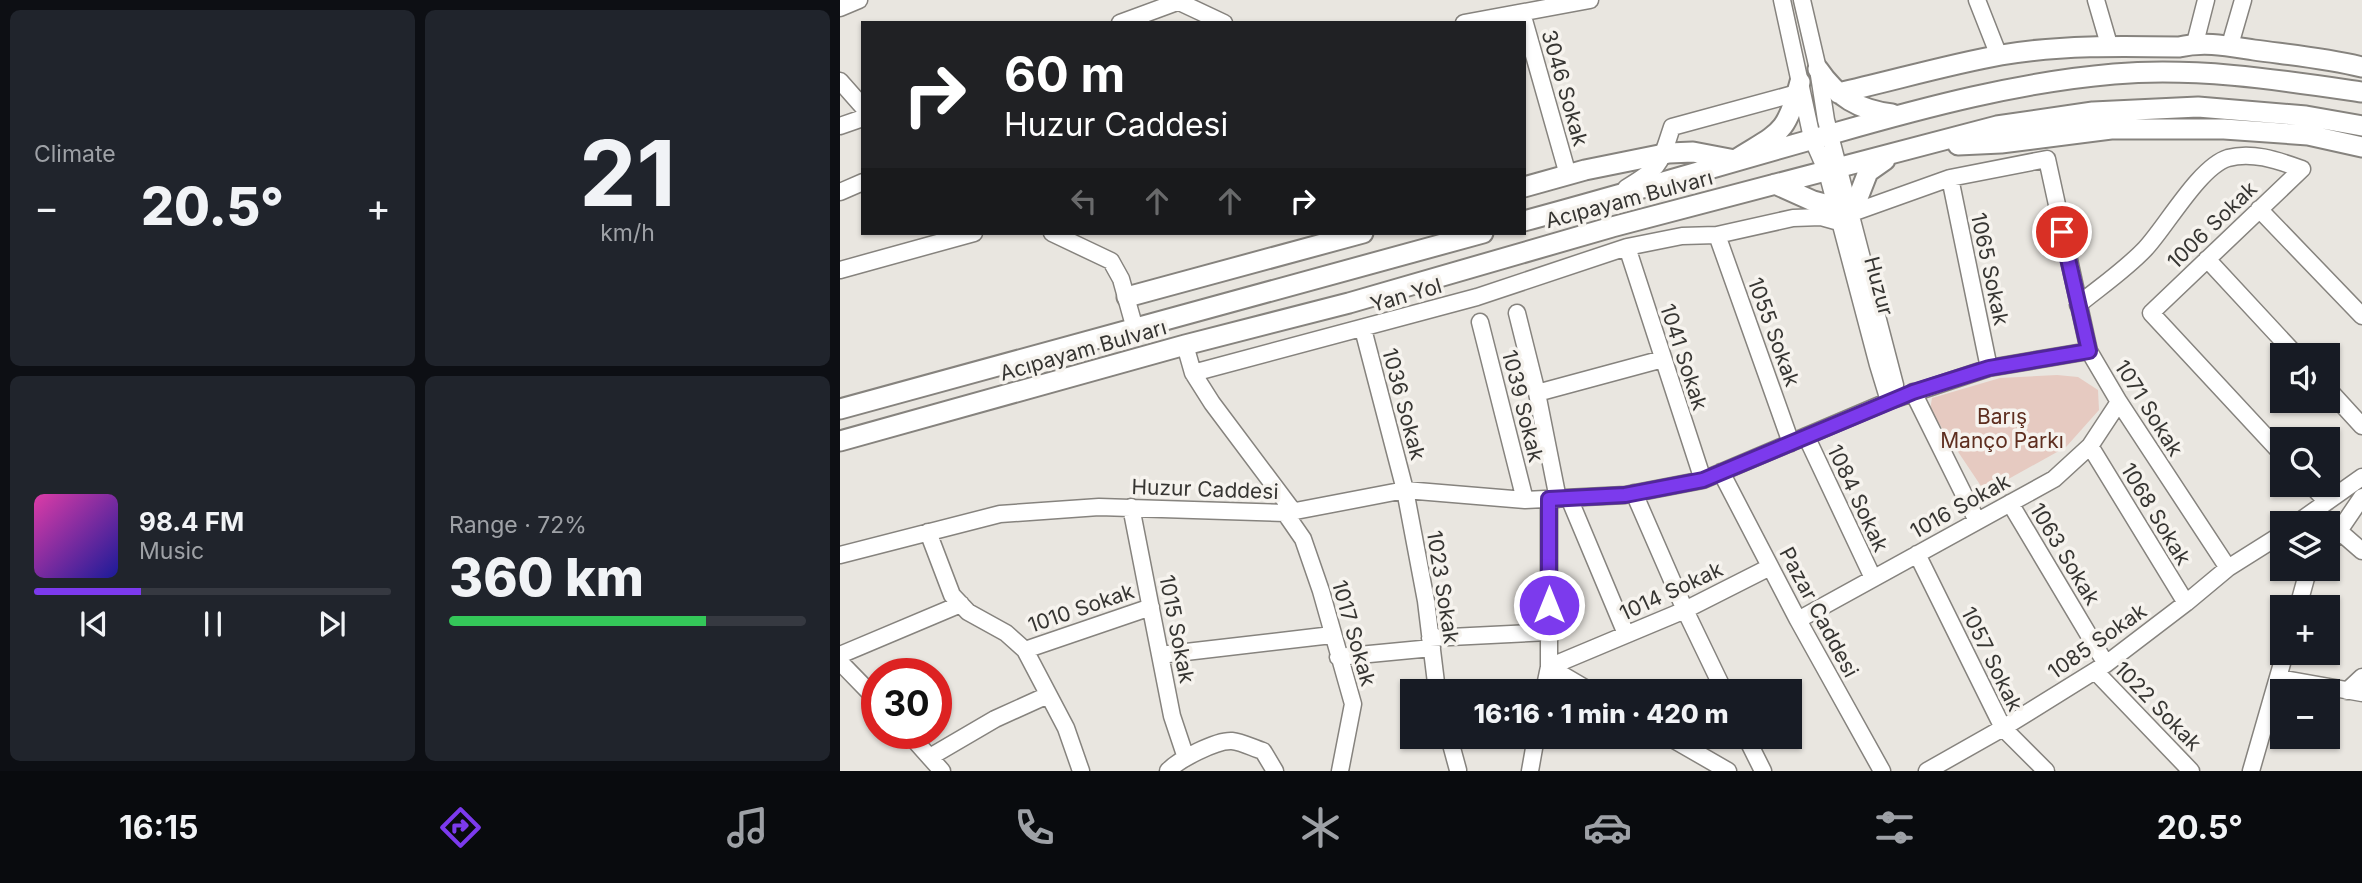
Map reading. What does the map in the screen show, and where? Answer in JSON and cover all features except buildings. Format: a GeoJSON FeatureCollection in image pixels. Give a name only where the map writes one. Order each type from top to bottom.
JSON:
{"type":"FeatureCollection","features":[{"type":"Feature","properties":{"kind":"main road"},"geometry":{"type":"LineString","coordinates":[[1838,93],[1999,56],[2110,48],[2179,47],[2195,43],[2230,45],[2314,57],[2362,68]]}},
{"type":"Feature","properties":{"kind":"main road"},"geometry":{"type":"LineString","coordinates":[[1818,69],[1838,93],[1860,108],[1900,114]]}},
{"type":"Feature","properties":{"kind":"main road","name":"Acıpayam Bulvarı"},"geometry":{"type":"LineString","coordinates":[[1526,220],[1900,114],[2039,83],[2116,74],[2216,73],[2362,92]]}},
{"type":"Feature","properties":{"kind":"main road"},"geometry":{"type":"LineString","coordinates":[[1526,186],[1663,154],[1693,152],[1735,160],[1781,131],[1791,112],[1798,88]]}},
{"type":"Feature","properties":{"kind":"main road","name":"Acıpayam Bulvarı"},"geometry":{"type":"LineString","coordinates":[[840,442],[1185,345],[1349,303],[1549,244],[1997,126],[2093,112],[2198,107],[2306,116],[2362,126]]}},
{"type":"Feature","properties":{"kind":"main road"},"geometry":{"type":"LineString","coordinates":[[1775,184],[1842,214],[1875,166],[1910,148],[2001,143],[2111,129],[2224,129],[2308,135],[2362,147]]}},
{"type":"Feature","properties":{"kind":"main road"},"geometry":{"type":"LineString","coordinates":[[1127,297],[1356,235]]}},
{"type":"Feature","properties":{"kind":"main road","name":"Acıpayam Bulvarı"},"geometry":{"type":"LineString","coordinates":[[840,409],[1476,235]]}},
{"type":"Feature","properties":{"kind":"street"},"geometry":{"type":"LineString","coordinates":[[840,8],[859,0]]}},
{"type":"Feature","properties":{"kind":"street"},"geometry":{"type":"LineString","coordinates":[[1494,0],[1497,17]]}},
{"type":"Feature","properties":{"kind":"street"},"geometry":{"type":"LineString","coordinates":[[1475,21],[1590,0]]}},
{"type":"Feature","properties":{"kind":"street"},"geometry":{"type":"LineString","coordinates":[[1782,0],[1798,88],[1821,136]]}},
{"type":"Feature","properties":{"kind":"street"},"geometry":{"type":"LineString","coordinates":[[1802,0],[1818,69],[1821,136]]}},
{"type":"Feature","properties":{"kind":"street"},"geometry":{"type":"LineString","coordinates":[[1977,0],[1999,56]]}},
{"type":"Feature","properties":{"kind":"street"},"geometry":{"type":"LineString","coordinates":[[2096,0],[2110,48]]}},
{"type":"Feature","properties":{"kind":"street"},"geometry":{"type":"LineString","coordinates":[[2195,43],[2206,0]]}},
{"type":"Feature","properties":{"kind":"street"},"geometry":{"type":"LineString","coordinates":[[2230,45],[2243,0]]}},
{"type":"Feature","properties":{"kind":"street"},"geometry":{"type":"LineString","coordinates":[[1125,21],[1176,1],[1220,21]]}},
{"type":"Feature","properties":{"kind":"street","name":"3046 Sokak"},"geometry":{"type":"LineString","coordinates":[[1522,13],[1524,21]]}},
{"type":"Feature","properties":{"kind":"street","name":"3046 Sokak"},"geometry":{"type":"LineString","coordinates":[[1526,27],[1568,175]]}},
{"type":"Feature","properties":{"kind":"street"},"geometry":{"type":"LineString","coordinates":[[1526,82],[1540,78]]}},
{"type":"Feature","properties":{"kind":"street"},"geometry":{"type":"LineString","coordinates":[[840,81],[861,105]]}},
{"type":"Feature","properties":{"kind":"street"},"geometry":{"type":"LineString","coordinates":[[1611,197],[1654,171],[1672,127],[1798,88]]}},
{"type":"Feature","properties":{"kind":"street"},"geometry":{"type":"LineString","coordinates":[[840,126],[861,119]]}},
{"type":"Feature","properties":{"kind":"street","name":"Huzur"},"geometry":{"type":"LineString","coordinates":[[1821,136],[1833,170],[1842,214],[1901,396],[1977,521]]}},
{"type":"Feature","properties":{"kind":"street","name":"1006 Sokak"},"geometry":{"type":"LineString","coordinates":[[2078,305],[2144,250],[2208,171],[2227,159],[2251,156],[2269,158],[2302,169],[2151,313],[2270,441]]}},
{"type":"Feature","properties":{"kind":"street"},"geometry":{"type":"LineString","coordinates":[[1842,214],[1950,178],[2046,159],[2089,351]]}},
{"type":"Feature","properties":{"kind":"street","name":"1065 Sokak"},"geometry":{"type":"LineString","coordinates":[[1950,178],[1989,368]]}},
{"type":"Feature","properties":{"kind":"street"},"geometry":{"type":"LineString","coordinates":[[840,192],[861,183]]}},
{"type":"Feature","properties":{"kind":"street"},"geometry":{"type":"LineString","coordinates":[[2259,209],[2362,316]]}},
{"type":"Feature","properties":{"kind":"street","name":"Yan Yol"},"geometry":{"type":"LineString","coordinates":[[1194,373],[1477,297],[1627,247],[1682,236],[1717,235],[1793,218],[1842,214]]}},
{"type":"Feature","properties":{"kind":"street"},"geometry":{"type":"LineString","coordinates":[[840,270],[967,235]]}},
{"type":"Feature","properties":{"kind":"street"},"geometry":{"type":"LineString","coordinates":[[1056,235],[1111,261],[1127,297],[1135,329]]}},
{"type":"Feature","properties":{"kind":"street","name":"1055 Sokak"},"geometry":{"type":"LineString","coordinates":[[1717,235],[1798,440]]}},
{"type":"Feature","properties":{"kind":"street","name":"1041 Sokak"},"geometry":{"type":"LineString","coordinates":[[1627,247],[1703,480]]}},
{"type":"Feature","properties":{"kind":"street"},"geometry":{"type":"LineString","coordinates":[[2207,260],[2285,343]]}},
{"type":"Feature","properties":{"kind":"street"},"geometry":{"type":"LineString","coordinates":[[1517,313],[1537,393],[1558,498],[1546,679]]}},
{"type":"Feature","properties":{"kind":"street","name":"1039 Sokak"},"geometry":{"type":"LineString","coordinates":[[1480,321],[1525,500]]}},
{"type":"Feature","properties":{"kind":"street","name":"1036 Sokak"},"geometry":{"type":"LineString","coordinates":[[1363,329],[1405,490]]}},
{"type":"Feature","properties":{"kind":"street","name":"1017 Sokak"},"geometry":{"type":"LineString","coordinates":[[1185,345],[1194,373],[1212,403],[1289,512],[1303,539],[1353,704],[1340,771]]}},
{"type":"Feature","properties":{"kind":"street","name":"1071 Sokak"},"geometry":{"type":"LineString","coordinates":[[1901,396],[1989,368],[2089,351],[2119,402],[2228,568]]}},
{"type":"Feature","properties":{"kind":"street"},"geometry":{"type":"LineString","coordinates":[[1537,393],[1663,359]]}},
{"type":"Feature","properties":{"kind":"street","name":"Huzur Caddesi"},"geometry":{"type":"LineString","coordinates":[[840,555],[1000,514],[1099,507],[1289,512],[1405,490],[1525,500],[1634,494],[1703,480],[1901,396]]}},
{"type":"Feature","properties":{"kind":"street","name":"1016 Sokak"},"geometry":{"type":"LineString","coordinates":[[1798,620],[2054,479],[2090,446],[2119,402]]}},
{"type":"Feature","properties":{"kind":"street"},"geometry":{"type":"LineString","coordinates":[[2340,402],[2362,426]]}},
{"type":"Feature","properties":{"kind":"street","name":"1084 Sokak"},"geometry":{"type":"LineString","coordinates":[[1798,440],[1873,578]]}},
{"type":"Feature","properties":{"kind":"street","name":"1068 Sokak"},"geometry":{"type":"LineString","coordinates":[[2090,446],[2186,603]]}},
{"type":"Feature","properties":{"kind":"street","name":"Pazar Caddesi"},"geometry":{"type":"LineString","coordinates":[[1721,472],[1798,620],[1882,771]]}},
{"type":"Feature","properties":{"kind":"street"},"geometry":{"type":"LineString","coordinates":[[2314,511],[2362,477]]}},
{"type":"Feature","properties":{"kind":"street","name":"1023 Sokak"},"geometry":{"type":"LineString","coordinates":[[1405,490],[1436,679]]}},
{"type":"Feature","properties":{"kind":"street"},"geometry":{"type":"LineString","coordinates":[[1634,494],[1718,679]]}},
{"type":"Feature","properties":{"kind":"street"},"geometry":{"type":"LineString","coordinates":[[2322,497],[2327,502]]}},
{"type":"Feature","properties":{"kind":"street"},"geometry":{"type":"LineString","coordinates":[[2340,530],[2362,497]]}},
{"type":"Feature","properties":{"kind":"street"},"geometry":{"type":"LineString","coordinates":[[1558,498],[1626,634]]}},
{"type":"Feature","properties":{"kind":"street","name":"1063 Sokak"},"geometry":{"type":"LineString","coordinates":[[2010,502],[2100,667]]}},
{"type":"Feature","properties":{"kind":"street","name":"1015 Sokak"},"geometry":{"type":"LineString","coordinates":[[1131,508],[1172,716],[1186,758]]}},
{"type":"Feature","properties":{"kind":"street"},"geometry":{"type":"LineString","coordinates":[[928,532],[952,595],[968,612],[1006,633],[1025,650],[1066,728],[1081,771]]}},
{"type":"Feature","properties":{"kind":"street"},"geometry":{"type":"LineString","coordinates":[[2340,532],[2362,551]]}},
{"type":"Feature","properties":{"kind":"street","name":"1085 Sokak"},"geometry":{"type":"LineString","coordinates":[[1927,771],[2003,728],[2100,667],[2228,568],[2270,542]]}},
{"type":"Feature","properties":{"kind":"street","name":"1057 Sokak"},"geometry":{"type":"LineString","coordinates":[[1917,554],[2003,728],[2046,771]]}},
{"type":"Feature","properties":{"kind":"street","name":"1014 Sokak"},"geometry":{"type":"LineString","coordinates":[[1549,667],[1685,610],[1770,567]]}},
{"type":"Feature","properties":{"kind":"street"},"geometry":{"type":"LineString","coordinates":[[840,655],[961,604]]}},
{"type":"Feature","properties":{"kind":"street","name":"1010 Sokak"},"geometry":{"type":"LineString","coordinates":[[1025,650],[1151,607]]}},
{"type":"Feature","properties":{"kind":"street"},"geometry":{"type":"LineString","coordinates":[[1338,657],[1431,643],[1549,632]]}},
{"type":"Feature","properties":{"kind":"street"},"geometry":{"type":"LineString","coordinates":[[1160,655],[1332,635]]}},
{"type":"Feature","properties":{"kind":"street"},"geometry":{"type":"LineString","coordinates":[[840,662],[861,684]]}},
{"type":"Feature","properties":{"kind":"street"},"geometry":{"type":"LineString","coordinates":[[2251,771],[2281,665]]}},
{"type":"Feature","properties":{"kind":"street"},"geometry":{"type":"LineString","coordinates":[[1549,667],[1570,679]]}},
{"type":"Feature","properties":{"kind":"street","name":"1022 Sokak"},"geometry":{"type":"LineString","coordinates":[[2100,667],[2191,771]]}},
{"type":"Feature","properties":{"kind":"street"},"geometry":{"type":"LineString","coordinates":[[2277,678],[2355,692],[2362,677]]}},
{"type":"Feature","properties":{"kind":"street"},"geometry":{"type":"LineString","coordinates":[[930,757],[995,719],[1048,695]]}},
{"type":"Feature","properties":{"kind":"street"},"geometry":{"type":"LineString","coordinates":[[1168,771],[1202,750],[1229,741],[1263,751],[1275,771]]}},
{"type":"Feature","properties":{"kind":"street"},"geometry":{"type":"LineString","coordinates":[[923,749],[942,771]]}},
{"type":"Feature","properties":{"kind":"street"},"geometry":{"type":"LineString","coordinates":[[1453,749],[1460,771]]}},
{"type":"Feature","properties":{"kind":"street"},"geometry":{"type":"LineString","coordinates":[[1530,771],[1534,749]]}},
{"type":"Feature","properties":{"kind":"street"},"geometry":{"type":"LineString","coordinates":[[1690,749],[1728,771]]}},
{"type":"Feature","properties":{"kind":"street"},"geometry":{"type":"LineString","coordinates":[[1752,749],[1763,771]]}},
{"type":"Feature","properties":{"kind":"green space","name":"Barış Manço Parkı"},"geometry":{"type":"Polygon","coordinates":[[[2057,375],[2078,377],[2098,390],[2099,410],[2066,447],[1985,492],[1930,410],[1932,398],[2000,378],[2057,375]]]}},
{"type":"Feature","properties":{"kind":"route"},"geometry":{"type":"LineString","coordinates":[[1549,605],[1549,499],[1625,495],[1703,480],[1913,392],[1989,368],[2089,351],[2062,232]]}}]}
